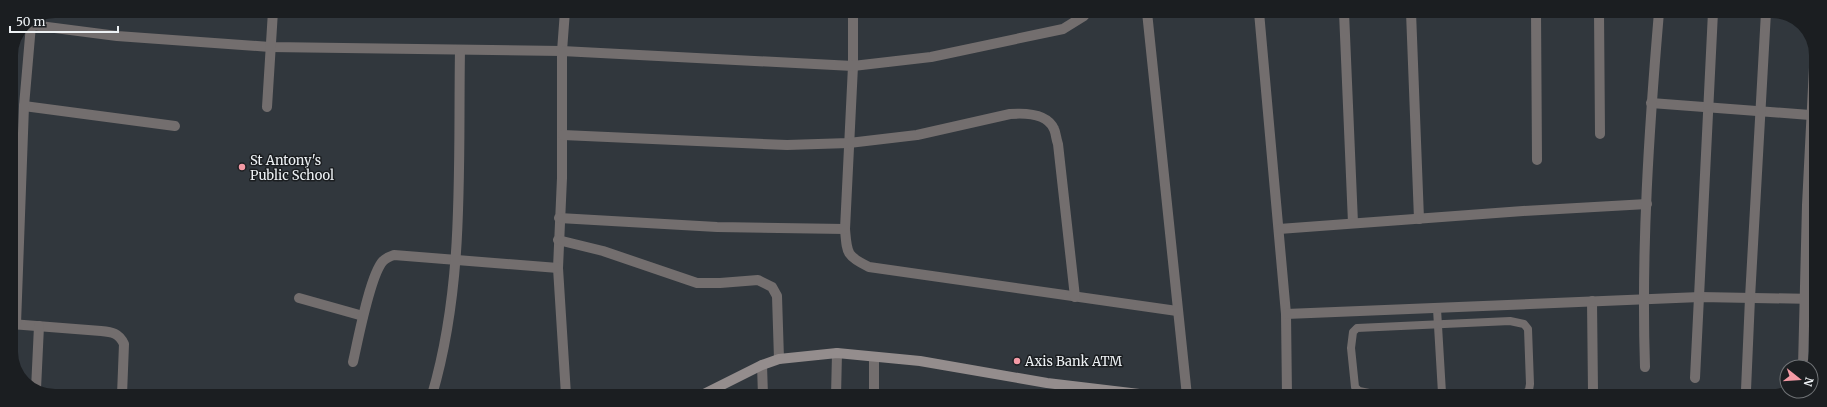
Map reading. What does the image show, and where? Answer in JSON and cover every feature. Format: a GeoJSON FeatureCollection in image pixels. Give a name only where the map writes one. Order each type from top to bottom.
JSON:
{"type":"FeatureCollection","features":[{"type":"Feature","properties":{"kind":"street"},"geometry":{"type":"LineString","coordinates":[[267,107],[272,18]]}},
{"type":"Feature","properties":{"kind":"street"},"geometry":{"type":"LineString","coordinates":[[564,18],[562,51],[562,178],[558,240],[558,268],[566,389]]}},
{"type":"Feature","properties":{"kind":"street"},"geometry":{"type":"LineString","coordinates":[[853,18],[853,66],[845,229],[847,251],[856,260],[869,267],[1177,311]]}},
{"type":"Feature","properties":{"kind":"street"},"geometry":{"type":"LineString","coordinates":[[32,26],[117,36],[270,47],[562,51],[853,66],[931,58],[1063,29],[1081,18]]}},
{"type":"Feature","properties":{"kind":"street"},"geometry":{"type":"LineString","coordinates":[[1148,18],[1186,389]]}},
{"type":"Feature","properties":{"kind":"street"},"geometry":{"type":"LineString","coordinates":[[1260,18],[1286,314],[1287,389]]}},
{"type":"Feature","properties":{"kind":"street"},"geometry":{"type":"LineString","coordinates":[[1344,18],[1353,223]]}},
{"type":"Feature","properties":{"kind":"street"},"geometry":{"type":"LineString","coordinates":[[1411,18],[1419,219]]}},
{"type":"Feature","properties":{"kind":"street"},"geometry":{"type":"LineString","coordinates":[[1536,18],[1537,160]]}},
{"type":"Feature","properties":{"kind":"street"},"geometry":{"type":"LineString","coordinates":[[1599,18],[1600,134]]}},
{"type":"Feature","properties":{"kind":"street"},"geometry":{"type":"LineString","coordinates":[[1645,367],[1643,300],[1652,103],[1659,18]]}},
{"type":"Feature","properties":{"kind":"street"},"geometry":{"type":"LineString","coordinates":[[1695,378],[1700,297],[1707,107],[1713,18]]}},
{"type":"Feature","properties":{"kind":"street"},"geometry":{"type":"LineString","coordinates":[[1746,389],[1766,18]]}},
{"type":"Feature","properties":{"kind":"street"},"geometry":{"type":"LineString","coordinates":[[18,237],[27,31]]}},
{"type":"Feature","properties":{"kind":"street"},"geometry":{"type":"LineString","coordinates":[[434,389],[441,364],[450,318],[456,260],[460,50]]}},
{"type":"Feature","properties":{"kind":"street"},"geometry":{"type":"LineString","coordinates":[[1652,103],[1809,114]]}},
{"type":"Feature","properties":{"kind":"street"},"geometry":{"type":"LineString","coordinates":[[24,106],[175,126]]}},
{"type":"Feature","properties":{"kind":"street"},"geometry":{"type":"LineString","coordinates":[[563,135],[787,145],[849,143],[917,135],[1010,114],[1024,113],[1041,117],[1053,127],[1058,144],[1075,297]]}},
{"type":"Feature","properties":{"kind":"street"},"geometry":{"type":"LineString","coordinates":[[1279,229],[1647,204]]}},
{"type":"Feature","properties":{"kind":"street"},"geometry":{"type":"LineString","coordinates":[[559,218],[717,227],[845,229]]}},
{"type":"Feature","properties":{"kind":"street"},"geometry":{"type":"LineString","coordinates":[[558,240],[603,252],[697,283],[758,280],[772,286],[778,296],[780,359]]}},
{"type":"Feature","properties":{"kind":"street"},"geometry":{"type":"LineString","coordinates":[[353,362],[363,316],[377,270],[384,260],[394,255],[558,268]]}},
{"type":"Feature","properties":{"kind":"street"},"geometry":{"type":"LineString","coordinates":[[1286,314],[1700,297],[1809,299]]}},
{"type":"Feature","properties":{"kind":"street"},"geometry":{"type":"LineString","coordinates":[[299,298],[363,316]]}},
{"type":"Feature","properties":{"kind":"street"},"geometry":{"type":"LineString","coordinates":[[1592,301],[1593,389]]}},
{"type":"Feature","properties":{"kind":"street"},"geometry":{"type":"LineString","coordinates":[[1804,359],[1809,309]]}},
{"type":"Feature","properties":{"kind":"street"},"geometry":{"type":"LineString","coordinates":[[18,324],[113,332],[121,337],[124,344],[122,389]]}},
{"type":"Feature","properties":{"kind":"street"},"geometry":{"type":"LineString","coordinates":[[36,384],[39,326]]}},
{"type":"Feature","properties":{"kind":"street"},"geometry":{"type":"LineString","coordinates":[[836,389],[837,353]]}},
{"type":"Feature","properties":{"kind":"street"},"geometry":{"type":"LineString","coordinates":[[716,389],[762,365],[780,359],[837,353],[920,361],[1046,383],[1097,389]]}},
{"type":"Feature","properties":{"kind":"street"},"geometry":{"type":"LineString","coordinates":[[874,357],[874,389]]}},
{"type":"Feature","properties":{"kind":"street"},"geometry":{"type":"LineString","coordinates":[[762,365],[763,389]]}},
{"type":"Feature","properties":{"kind":"lane"},"geometry":{"type":"LineString","coordinates":[[1437,309],[1442,389]]}},
{"type":"Feature","properties":{"kind":"lane"},"geometry":{"type":"LineString","coordinates":[[1358,389],[1355,387],[1352,348],[1354,332],[1357,328],[1517,322],[1524,324],[1528,329],[1529,389]]}},
{"type":"Feature","properties":{"kind":"place","name":"St Antony's Public School"},"geometry":{"type":"Point","coordinates":[242,167]}},
{"type":"Feature","properties":{"kind":"place","name":"Axis Bank ATM"},"geometry":{"type":"Point","coordinates":[1017,361]}}]}
